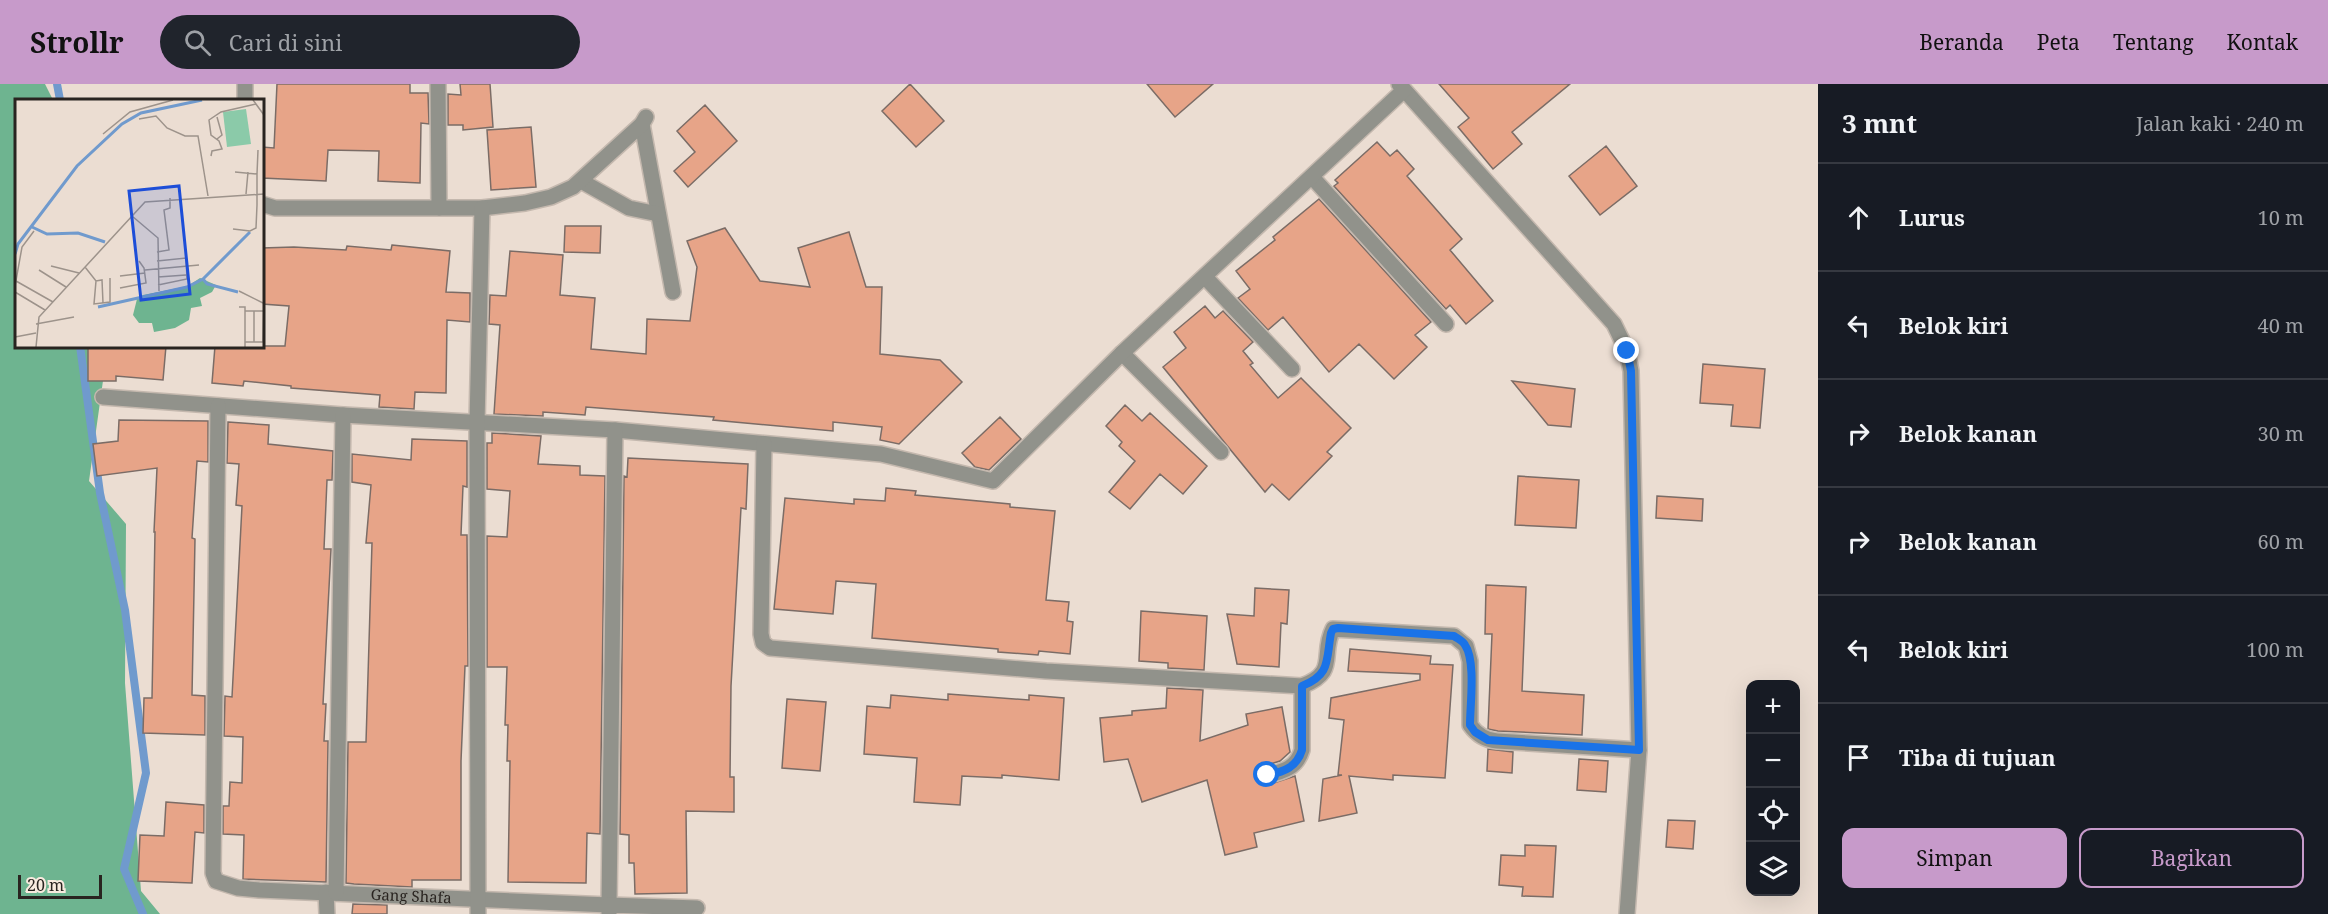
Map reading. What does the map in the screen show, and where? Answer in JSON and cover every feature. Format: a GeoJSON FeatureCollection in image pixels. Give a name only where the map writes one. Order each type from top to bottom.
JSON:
{"type":"FeatureCollection","features":[{"type":"Feature","properties":{"kind":"street"},"geometry":{"type":"LineString","coordinates":[[245,84],[246,99]]}},
{"type":"Feature","properties":{"kind":"street"},"geometry":{"type":"LineString","coordinates":[[438,84],[439,208]]}},
{"type":"Feature","properties":{"kind":"street"},"geometry":{"type":"LineString","coordinates":[[103,397],[343,415],[615,430],[881,454],[993,481],[1122,353],[1205,278],[1402,87],[1614,324],[1627,351],[1631,371],[1639,750],[1627,914]]}},
{"type":"Feature","properties":{"kind":"street"},"geometry":{"type":"LineString","coordinates":[[264,205],[275,208],[482,208],[525,203],[551,197],[573,187],[644,120],[658,214],[674,292]]}},
{"type":"Feature","properties":{"kind":"street"},"geometry":{"type":"LineString","coordinates":[[1311,177],[1446,324]]}},
{"type":"Feature","properties":{"kind":"street"},"geometry":{"type":"LineString","coordinates":[[581,181],[629,208],[658,214]]}},
{"type":"Feature","properties":{"kind":"street"},"geometry":{"type":"LineString","coordinates":[[478,907],[477,423],[482,208]]}},
{"type":"Feature","properties":{"kind":"street"},"geometry":{"type":"LineString","coordinates":[[1205,278],[1292,369]]}},
{"type":"Feature","properties":{"kind":"street"},"geometry":{"type":"LineString","coordinates":[[1122,353],[1221,452]]}},
{"type":"Feature","properties":{"kind":"street","name":"Gang Shafa"},"geometry":{"type":"LineString","coordinates":[[218,405],[214,878],[223,884],[238,888],[331,892],[478,907],[697,908]]}},
{"type":"Feature","properties":{"kind":"street"},"geometry":{"type":"LineString","coordinates":[[327,914],[331,892],[343,415]]}},
{"type":"Feature","properties":{"kind":"street"},"geometry":{"type":"LineString","coordinates":[[609,909],[615,430]]}},
{"type":"Feature","properties":{"kind":"street"},"geometry":{"type":"LineString","coordinates":[[764,444],[761,634],[764,643],[770,648],[1046,671],[1302,686],[1319,678],[1324,670],[1328,661],[1329,642],[1333,629],[1454,636],[1467,646],[1470,661],[1470,725],[1475,732],[1488,740],[1497,741],[1639,750]]}},
{"type":"Feature","properties":{"kind":"street"},"geometry":{"type":"LineString","coordinates":[[1267,775],[1281,773],[1299,759],[1302,750],[1302,686]]}},
{"type":"Feature","properties":{"kind":"green space"},"geometry":{"type":"Polygon","coordinates":[[[0,84],[45,84],[52,99],[15,99],[15,348],[104,348],[107,352],[89,481],[126,524],[125,683],[141,891],[160,914],[0,914],[0,84]]]}},
{"type":"Feature","properties":{"kind":"building"},"geometry":{"type":"Polygon","coordinates":[[[277,84],[410,84],[410,93],[428,93],[429,124],[421,123],[420,183],[378,181],[379,151],[328,150],[326,181],[264,178],[264,147],[274,148],[277,84]]]}},
{"type":"Feature","properties":{"kind":"building"},"geometry":{"type":"Polygon","coordinates":[[[460,84],[490,84],[493,127],[463,130],[463,125],[448,125],[448,94],[461,95],[460,84]]]}},
{"type":"Feature","properties":{"kind":"building"},"geometry":{"type":"Polygon","coordinates":[[[910,84],[944,121],[916,147],[882,111],[910,84]]]}},
{"type":"Feature","properties":{"kind":"building"},"geometry":{"type":"Polygon","coordinates":[[[1147,84],[1213,84],[1175,117],[1147,84]]]}},
{"type":"Feature","properties":{"kind":"building"},"geometry":{"type":"Polygon","coordinates":[[[1439,84],[1570,84],[1512,132],[1522,144],[1493,169],[1458,127],[1469,118],[1439,84]]]}},
{"type":"Feature","properties":{"kind":"building"},"geometry":{"type":"Polygon","coordinates":[[[705,105],[737,141],[688,187],[674,171],[695,152],[677,131],[705,105]]]}},
{"type":"Feature","properties":{"kind":"building"},"geometry":{"type":"Polygon","coordinates":[[[531,127],[536,187],[491,190],[487,130],[531,127]]]}},
{"type":"Feature","properties":{"kind":"building"},"geometry":{"type":"Polygon","coordinates":[[[1377,142],[1390,156],[1397,150],[1414,169],[1407,176],[1462,239],[1450,250],[1493,301],[1466,324],[1450,305],[1446,309],[1334,186],[1338,183],[1335,180],[1377,142]]]}},
{"type":"Feature","properties":{"kind":"building"},"geometry":{"type":"Polygon","coordinates":[[[1606,146],[1637,186],[1600,215],[1569,176],[1606,146]]]}},
{"type":"Feature","properties":{"kind":"building"},"geometry":{"type":"Polygon","coordinates":[[[1319,199],[1431,322],[1415,335],[1427,347],[1394,379],[1359,344],[1329,372],[1283,317],[1268,330],[1238,298],[1250,289],[1236,271],[1275,240],[1273,237],[1319,199]]]}},
{"type":"Feature","properties":{"kind":"building"},"geometry":{"type":"Polygon","coordinates":[[[565,226],[601,226],[600,253],[564,252],[565,226]]]}},
{"type":"Feature","properties":{"kind":"building"},"geometry":{"type":"Polygon","coordinates":[[[725,228],[760,281],[810,287],[798,248],[849,232],[866,287],[882,287],[880,354],[940,360],[962,382],[899,444],[880,440],[882,427],[833,422],[833,431],[713,420],[714,417],[586,407],[585,415],[543,412],[543,416],[494,414],[500,325],[489,324],[490,295],[506,296],[510,251],[563,255],[560,295],[595,298],[591,349],[646,354],[647,319],[690,321],[697,267],[687,241],[725,228]]]}},
{"type":"Feature","properties":{"kind":"building"},"geometry":{"type":"Polygon","coordinates":[[[392,245],[450,251],[446,292],[470,293],[470,322],[447,320],[446,393],[415,392],[414,409],[379,407],[380,395],[291,388],[291,386],[244,381],[243,386],[212,383],[215,348],[285,346],[289,306],[264,304],[264,248],[346,250],[347,246],[391,250],[392,245]]]}},
{"type":"Feature","properties":{"kind":"building"},"geometry":{"type":"Polygon","coordinates":[[[1205,306],[1215,318],[1223,311],[1253,342],[1243,351],[1253,363],[1250,365],[1278,398],[1301,378],[1351,428],[1327,452],[1332,456],[1289,500],[1272,484],[1265,492],[1163,367],[1186,348],[1174,332],[1205,306]]]}},
{"type":"Feature","properties":{"kind":"building"},"geometry":{"type":"Polygon","coordinates":[[[88,348],[166,348],[163,380],[116,376],[116,381],[88,381],[88,348]]]}},
{"type":"Feature","properties":{"kind":"building"},"geometry":{"type":"Polygon","coordinates":[[[1703,364],[1765,369],[1760,428],[1731,426],[1733,405],[1700,403],[1703,364]]]}},
{"type":"Feature","properties":{"kind":"building"},"geometry":{"type":"Polygon","coordinates":[[[1512,381],[1575,389],[1571,427],[1548,425],[1512,381]]]}},
{"type":"Feature","properties":{"kind":"building"},"geometry":{"type":"Polygon","coordinates":[[[1125,405],[1142,421],[1150,413],[1207,466],[1183,494],[1160,474],[1130,509],[1109,492],[1135,461],[1119,446],[1122,442],[1106,426],[1125,405]]]}},
{"type":"Feature","properties":{"kind":"building"},"geometry":{"type":"Polygon","coordinates":[[[1000,417],[1021,439],[989,470],[975,467],[962,453],[1000,417]]]}},
{"type":"Feature","properties":{"kind":"building"},"geometry":{"type":"Polygon","coordinates":[[[119,420],[208,421],[208,462],[197,461],[192,538],[195,539],[192,695],[205,696],[205,735],[143,733],[144,698],[152,698],[157,468],[97,476],[93,444],[118,441],[119,420]]]}},
{"type":"Feature","properties":{"kind":"building"},"geometry":{"type":"Polygon","coordinates":[[[228,422],[269,425],[268,444],[333,451],[332,480],[327,480],[324,549],[331,549],[323,704],[326,704],[324,741],[328,741],[326,882],[243,879],[244,835],[223,834],[223,806],[229,806],[230,782],[242,783],[243,737],[224,736],[225,696],[232,697],[242,506],[236,505],[239,464],[227,463],[228,422]]]}},
{"type":"Feature","properties":{"kind":"building"},"geometry":{"type":"Polygon","coordinates":[[[492,433],[541,436],[538,464],[580,466],[580,475],[605,476],[600,834],[587,833],[586,883],[508,882],[510,761],[507,761],[508,725],[505,725],[507,667],[487,667],[487,536],[507,537],[510,491],[487,489],[487,443],[492,443],[492,433]]]}},
{"type":"Feature","properties":{"kind":"building"},"geometry":{"type":"Polygon","coordinates":[[[412,439],[467,441],[467,487],[463,486],[461,535],[467,535],[468,666],[465,666],[461,761],[461,880],[412,880],[412,887],[346,883],[348,742],[366,742],[372,543],[366,543],[371,485],[352,482],[352,454],[411,460],[412,439]]]}},
{"type":"Feature","properties":{"kind":"building"},"geometry":{"type":"Polygon","coordinates":[[[628,458],[748,464],[746,509],[741,508],[731,686],[730,777],[734,777],[734,812],[686,811],[687,893],[635,894],[634,863],[629,863],[629,835],[620,834],[624,476],[627,477],[628,458]]]}},
{"type":"Feature","properties":{"kind":"building"},"geometry":{"type":"Polygon","coordinates":[[[1518,476],[1579,480],[1576,528],[1515,525],[1518,476]]]}},
{"type":"Feature","properties":{"kind":"building"},"geometry":{"type":"Polygon","coordinates":[[[886,488],[916,491],[915,495],[1010,504],[1010,507],[1055,511],[1046,600],[1069,602],[1067,621],[1073,622],[1070,654],[1039,651],[1038,655],[998,652],[998,649],[872,638],[876,584],[836,581],[833,614],[774,609],[785,498],[854,504],[854,499],[885,501],[886,488]]]}},
{"type":"Feature","properties":{"kind":"building"},"geometry":{"type":"Polygon","coordinates":[[[1657,496],[1703,499],[1702,521],[1656,518],[1657,496]]]}},
{"type":"Feature","properties":{"kind":"building"},"geometry":{"type":"Polygon","coordinates":[[[1486,585],[1526,587],[1522,691],[1584,695],[1582,735],[1488,729],[1492,634],[1485,634],[1486,585]]]}},
{"type":"Feature","properties":{"kind":"building"},"geometry":{"type":"Polygon","coordinates":[[[1255,588],[1289,590],[1287,624],[1281,623],[1279,667],[1237,664],[1227,614],[1254,616],[1255,588]]]}},
{"type":"Feature","properties":{"kind":"building"},"geometry":{"type":"Polygon","coordinates":[[[1141,611],[1207,616],[1204,670],[1168,668],[1168,663],[1139,661],[1141,611]]]}},
{"type":"Feature","properties":{"kind":"building"},"geometry":{"type":"Polygon","coordinates":[[[1350,649],[1431,656],[1430,664],[1453,665],[1445,778],[1393,775],[1393,780],[1349,776],[1357,813],[1319,821],[1323,779],[1342,775],[1338,775],[1344,720],[1329,718],[1331,698],[1420,680],[1420,674],[1348,671],[1350,649]]]}},
{"type":"Feature","properties":{"kind":"building"},"geometry":{"type":"Polygon","coordinates":[[[1167,688],[1203,690],[1200,741],[1248,725],[1246,714],[1282,707],[1290,752],[1280,761],[1261,767],[1257,776],[1260,782],[1268,785],[1295,776],[1304,821],[1254,833],[1257,847],[1225,855],[1207,780],[1142,802],[1128,759],[1104,762],[1100,718],[1132,715],[1132,711],[1166,708],[1167,688]]]}},
{"type":"Feature","properties":{"kind":"building"},"geometry":{"type":"Polygon","coordinates":[[[948,694],[1029,700],[1029,695],[1064,698],[1059,780],[1002,775],[1002,778],[962,776],[960,805],[914,802],[917,758],[864,754],[867,706],[890,708],[891,695],[948,700],[948,694]]]}},
{"type":"Feature","properties":{"kind":"building"},"geometry":{"type":"Polygon","coordinates":[[[787,699],[826,702],[820,771],[782,768],[787,699]]]}},
{"type":"Feature","properties":{"kind":"building"},"geometry":{"type":"Polygon","coordinates":[[[1488,749],[1513,752],[1512,773],[1487,771],[1488,749]]]}},
{"type":"Feature","properties":{"kind":"building"},"geometry":{"type":"Polygon","coordinates":[[[1579,759],[1608,761],[1606,792],[1577,790],[1579,759]]]}},
{"type":"Feature","properties":{"kind":"building"},"geometry":{"type":"Polygon","coordinates":[[[166,802],[204,805],[204,833],[195,832],[192,883],[138,881],[140,835],[164,836],[166,802]]]}},
{"type":"Feature","properties":{"kind":"building"},"geometry":{"type":"Polygon","coordinates":[[[1668,820],[1695,821],[1693,849],[1666,847],[1668,820]]]}},
{"type":"Feature","properties":{"kind":"building"},"geometry":{"type":"Polygon","coordinates":[[[1525,845],[1556,846],[1553,897],[1522,896],[1523,887],[1499,885],[1501,855],[1525,856],[1525,845]]]}},
{"type":"Feature","properties":{"kind":"building"},"geometry":{"type":"Polygon","coordinates":[[[353,904],[387,905],[387,914],[352,914],[353,904]]]}},
{"type":"Feature","properties":{"kind":"waterway"},"geometry":{"type":"LineString","coordinates":[[57,84],[60,99]]}},
{"type":"Feature","properties":{"kind":"waterway"},"geometry":{"type":"LineString","coordinates":[[80,348],[100,493],[125,610],[146,773],[124,869],[143,914]]}},
{"type":"Feature","properties":{"kind":"route"},"geometry":{"type":"LineString","coordinates":[[1267,775],[1281,773],[1299,759],[1302,750],[1302,686],[1319,678],[1328,661],[1331,633],[1333,629],[1338,628],[1454,636],[1461,641],[1467,646],[1470,661],[1470,725],[1475,732],[1488,740],[1639,750],[1631,371],[1627,351]]}}]}
